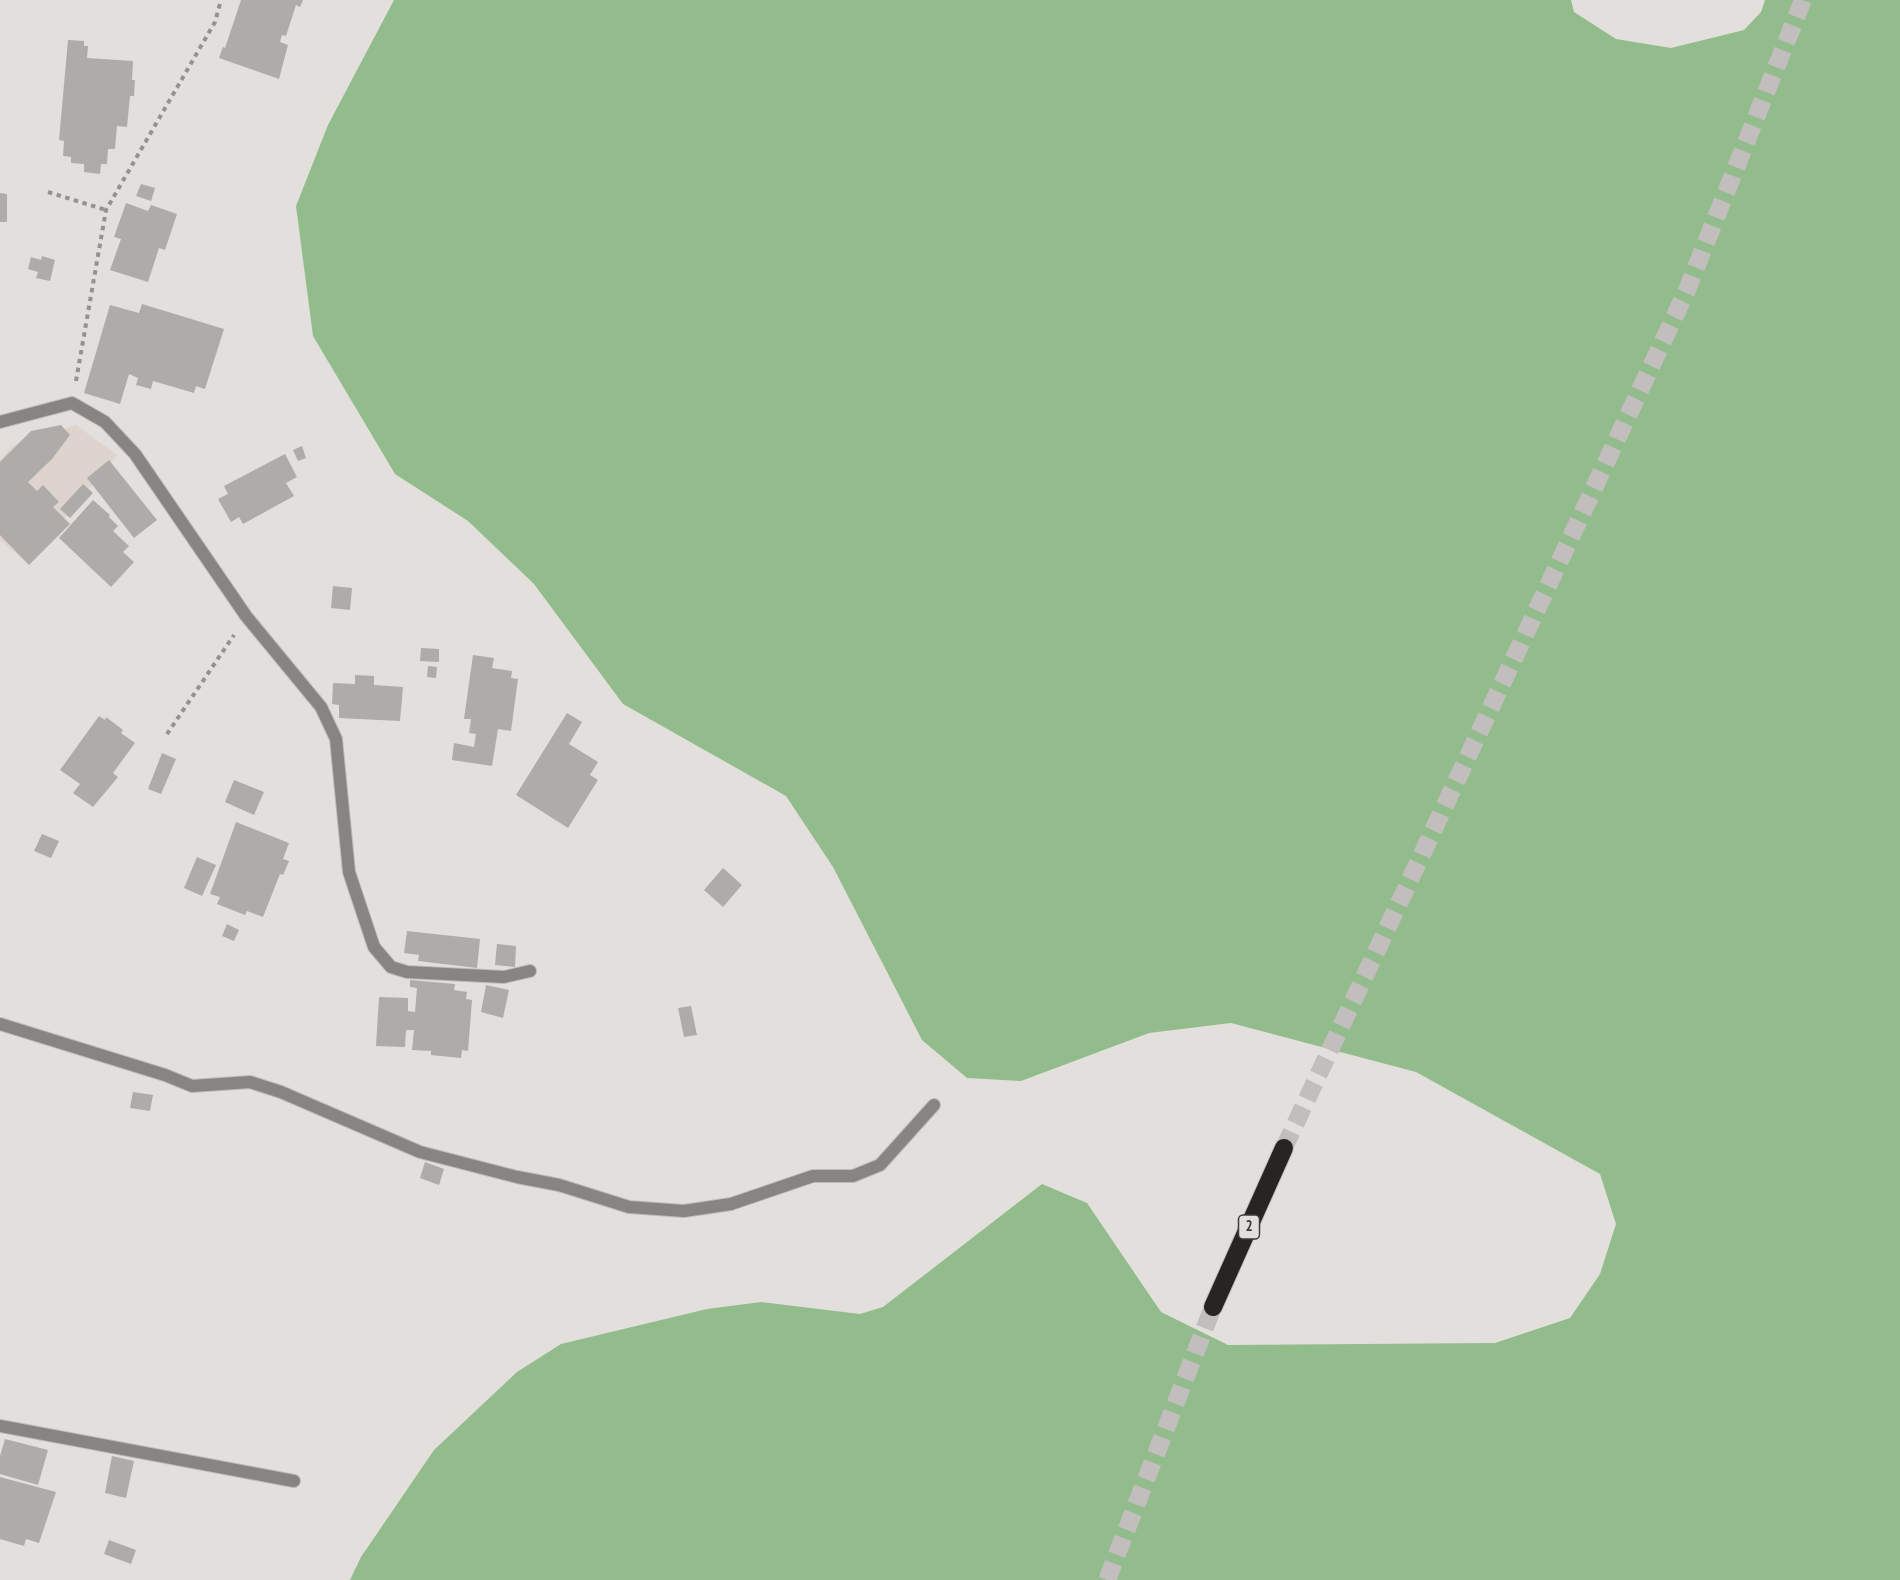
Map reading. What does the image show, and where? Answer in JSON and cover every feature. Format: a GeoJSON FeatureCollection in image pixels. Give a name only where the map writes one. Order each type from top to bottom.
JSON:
{"type":"FeatureCollection","features":[{"type":"Feature","properties":{"kind":"highway","name":"2"},"geometry":{"type":"LineString","coordinates":[[1213,1307],[1284,1148]]}},
{"type":"Feature","properties":{"kind":"street"},"geometry":{"type":"LineString","coordinates":[[0,422],[72,403],[105,422],[135,454],[246,616],[321,707],[336,739],[349,872],[374,947],[391,967],[407,972],[504,977],[530,971]]}},
{"type":"Feature","properties":{"kind":"street"},"geometry":{"type":"LineString","coordinates":[[0,1024],[138,1066],[192,1086],[250,1082],[280,1092],[420,1152],[517,1177],[559,1185],[629,1207],[684,1211],[731,1204],[813,1176],[853,1176],[880,1165],[934,1105]]}},
{"type":"Feature","properties":{"kind":"street"},"geometry":{"type":"LineString","coordinates":[[0,1426],[294,1481]]}},
{"type":"Feature","properties":{"kind":"path"},"geometry":{"type":"LineString","coordinates":[[72,403],[106,210],[215,22],[221,0]]}},
{"type":"Feature","properties":{"kind":"path"},"geometry":{"type":"LineString","coordinates":[[48,192],[106,210]]}},
{"type":"Feature","properties":{"kind":"path"},"geometry":{"type":"LineString","coordinates":[[167,734],[246,616]]}},
{"type":"Feature","properties":{"kind":"shaded area"},"geometry":{"type":"Polygon","coordinates":[[[76,425],[117,455],[28,564],[0,540],[0,460],[12,446],[76,425]]]}},
{"type":"Feature","properties":{"kind":"green space"},"geometry":{"type":"Polygon","coordinates":[[[394,0],[1571,0],[1574,12],[1616,39],[1671,48],[1744,30],[1761,12],[1765,0],[1900,0],[1900,1580],[350,1580],[361,1557],[434,1450],[517,1372],[561,1344],[707,1309],[761,1302],[860,1314],[883,1307],[1042,1184],[1087,1203],[1161,1312],[1228,1345],[1495,1343],[1570,1318],[1600,1274],[1616,1224],[1600,1174],[1416,1072],[1231,1023],[1149,1033],[1021,1081],[967,1078],[922,1040],[833,867],[786,796],[623,704],[534,584],[468,521],[395,474],[313,336],[296,206],[328,125],[394,0]]]}},
{"type":"Feature","properties":{"kind":"building"},"geometry":{"type":"Polygon","coordinates":[[[241,0],[303,0],[300,7],[296,5],[286,36],[282,35],[280,42],[288,45],[279,79],[219,58],[223,47],[225,48],[241,0]]]}},
{"type":"Feature","properties":{"kind":"building"},"geometry":{"type":"Polygon","coordinates":[[[68,40],[84,41],[84,46],[88,46],[87,58],[133,61],[134,96],[130,96],[127,127],[117,126],[115,149],[108,149],[107,164],[101,164],[100,174],[84,172],[84,164],[71,163],[71,157],[63,156],[64,141],[59,140],[68,40]]]}},
{"type":"Feature","properties":{"kind":"building"},"geometry":{"type":"Polygon","coordinates":[[[141,184],[155,188],[151,201],[136,196],[141,184]]]}},
{"type":"Feature","properties":{"kind":"building"},"geometry":{"type":"Polygon","coordinates":[[[0,193],[7,194],[7,222],[0,222],[0,193]]]}},
{"type":"Feature","properties":{"kind":"building"},"geometry":{"type":"Polygon","coordinates":[[[126,203],[148,211],[151,205],[177,214],[165,250],[159,248],[148,282],[110,270],[121,239],[114,237],[126,203]]]}},
{"type":"Feature","properties":{"kind":"building"},"geometry":{"type":"Polygon","coordinates":[[[42,256],[55,260],[50,281],[36,278],[38,272],[28,269],[31,257],[41,260],[42,256]]]}},
{"type":"Feature","properties":{"kind":"building"},"geometry":{"type":"Polygon","coordinates":[[[142,304],[224,329],[205,389],[196,386],[194,393],[153,381],[151,389],[136,385],[138,378],[129,374],[120,404],[84,393],[110,305],[139,313],[142,304]]]}},
{"type":"Feature","properties":{"kind":"building"},"geometry":{"type":"Polygon","coordinates":[[[61,425],[70,435],[52,459],[28,482],[37,491],[43,485],[59,502],[53,507],[70,524],[29,565],[0,535],[0,462],[31,431],[61,425]]]}},
{"type":"Feature","properties":{"kind":"building"},"geometry":{"type":"Polygon","coordinates":[[[302,446],[306,458],[298,461],[293,450],[302,446]]]}},
{"type":"Feature","properties":{"kind":"building"},"geometry":{"type":"Polygon","coordinates":[[[285,454],[297,477],[286,483],[294,496],[243,524],[239,517],[231,522],[218,499],[228,494],[224,486],[285,454]]]}},
{"type":"Feature","properties":{"kind":"building"},"geometry":{"type":"Polygon","coordinates":[[[109,460],[157,520],[134,538],[87,478],[109,460]]]}},
{"type":"Feature","properties":{"kind":"building"},"geometry":{"type":"Polygon","coordinates":[[[83,484],[93,493],[70,518],[60,509],[83,484]]]}},
{"type":"Feature","properties":{"kind":"building"},"geometry":{"type":"Polygon","coordinates":[[[93,500],[110,515],[109,517],[118,526],[113,531],[129,546],[123,552],[134,562],[111,587],[59,538],[93,500]]]}},
{"type":"Feature","properties":{"kind":"building"},"geometry":{"type":"Polygon","coordinates":[[[333,586],[352,588],[350,610],[331,608],[333,586]]]}},
{"type":"Feature","properties":{"kind":"building"},"geometry":{"type":"Polygon","coordinates":[[[421,648],[439,649],[439,662],[420,661],[421,648]]]}},
{"type":"Feature","properties":{"kind":"building"},"geometry":{"type":"Polygon","coordinates":[[[473,655],[494,658],[492,668],[512,671],[511,678],[518,679],[511,731],[498,729],[492,766],[452,760],[454,743],[474,747],[476,734],[469,733],[471,719],[464,719],[473,655]]]}},
{"type":"Feature","properties":{"kind":"building"},"geometry":{"type":"Polygon","coordinates":[[[428,666],[437,667],[436,678],[427,677],[428,666]]]}},
{"type":"Feature","properties":{"kind":"building"},"geometry":{"type":"Polygon","coordinates":[[[355,675],[374,676],[374,685],[403,687],[400,721],[339,718],[339,705],[332,704],[333,683],[355,684],[355,675]]]}},
{"type":"Feature","properties":{"kind":"building"},"geometry":{"type":"Polygon","coordinates":[[[567,713],[582,722],[569,744],[598,762],[590,775],[598,780],[568,828],[516,795],[567,713]]]}},
{"type":"Feature","properties":{"kind":"building"},"geometry":{"type":"Polygon","coordinates":[[[99,716],[105,720],[106,717],[123,730],[121,733],[135,743],[113,773],[118,777],[93,807],[73,793],[80,784],[60,770],[99,716]]]}},
{"type":"Feature","properties":{"kind":"building"},"geometry":{"type":"Polygon","coordinates":[[[162,753],[176,759],[161,794],[148,789],[162,753]]]}},
{"type":"Feature","properties":{"kind":"building"},"geometry":{"type":"Polygon","coordinates":[[[234,780],[264,792],[254,815],[225,802],[234,780]]]}},
{"type":"Feature","properties":{"kind":"building"},"geometry":{"type":"Polygon","coordinates":[[[236,822],[289,843],[283,859],[289,861],[283,875],[280,874],[263,917],[247,911],[245,915],[217,904],[220,897],[210,894],[236,822]]]}},
{"type":"Feature","properties":{"kind":"building"},"geometry":{"type":"Polygon","coordinates":[[[42,834],[59,841],[51,858],[34,851],[42,834]]]}},
{"type":"Feature","properties":{"kind":"building"},"geometry":{"type":"Polygon","coordinates":[[[197,857],[216,865],[202,896],[184,888],[197,857]]]}},
{"type":"Feature","properties":{"kind":"building"},"geometry":{"type":"Polygon","coordinates":[[[723,868],[742,885],[723,907],[704,890],[723,868]]]}},
{"type":"Feature","properties":{"kind":"building"},"geometry":{"type":"Polygon","coordinates":[[[227,924],[239,930],[234,941],[222,936],[227,924]]]}},
{"type":"Feature","properties":{"kind":"building"},"geometry":{"type":"Polygon","coordinates":[[[407,931],[480,939],[477,968],[418,961],[419,955],[404,953],[407,931]]]}},
{"type":"Feature","properties":{"kind":"building"},"geometry":{"type":"Polygon","coordinates":[[[497,944],[516,946],[515,967],[495,965],[497,944]]]}},
{"type":"Feature","properties":{"kind":"building"},"geometry":{"type":"Polygon","coordinates":[[[410,980],[455,984],[454,990],[467,992],[466,999],[472,1000],[468,1051],[462,1050],[461,1058],[431,1055],[431,1051],[412,1050],[414,1030],[406,1030],[405,1047],[376,1046],[379,997],[408,998],[408,1011],[415,1012],[417,988],[410,987],[410,980]]]}},
{"type":"Feature","properties":{"kind":"building"},"geometry":{"type":"Polygon","coordinates":[[[486,985],[509,990],[503,1018],[481,1012],[486,985]]]}},
{"type":"Feature","properties":{"kind":"building"},"geometry":{"type":"Polygon","coordinates":[[[691,1006],[697,1035],[684,1037],[678,1008],[691,1006]]]}},
{"type":"Feature","properties":{"kind":"building"},"geometry":{"type":"Polygon","coordinates":[[[133,1092],[153,1095],[150,1111],[130,1108],[133,1092]]]}},
{"type":"Feature","properties":{"kind":"building"},"geometry":{"type":"Polygon","coordinates":[[[425,1162],[444,1169],[439,1185],[420,1178],[425,1162]]]}},
{"type":"Feature","properties":{"kind":"building"},"geometry":{"type":"Polygon","coordinates":[[[5,1439],[48,1450],[38,1485],[0,1474],[0,1456],[5,1439]]]}},
{"type":"Feature","properties":{"kind":"building"},"geometry":{"type":"Polygon","coordinates":[[[112,1456],[134,1461],[126,1498],[105,1493],[112,1456]]]}},
{"type":"Feature","properties":{"kind":"building"},"geometry":{"type":"Polygon","coordinates":[[[0,1477],[56,1492],[39,1543],[26,1539],[24,1546],[0,1539],[0,1477]]]}},
{"type":"Feature","properties":{"kind":"building"},"geometry":{"type":"Polygon","coordinates":[[[109,1540],[136,1550],[131,1564],[104,1554],[109,1540]]]}},
{"type":"Feature","properties":{"kind":"tunnel"},"geometry":{"type":"LineString","coordinates":[[1284,1148],[1687,290],[1803,0]]}},
{"type":"Feature","properties":{"kind":"tunnel"},"geometry":{"type":"LineString","coordinates":[[1107,1580],[1213,1307]]}}]}
